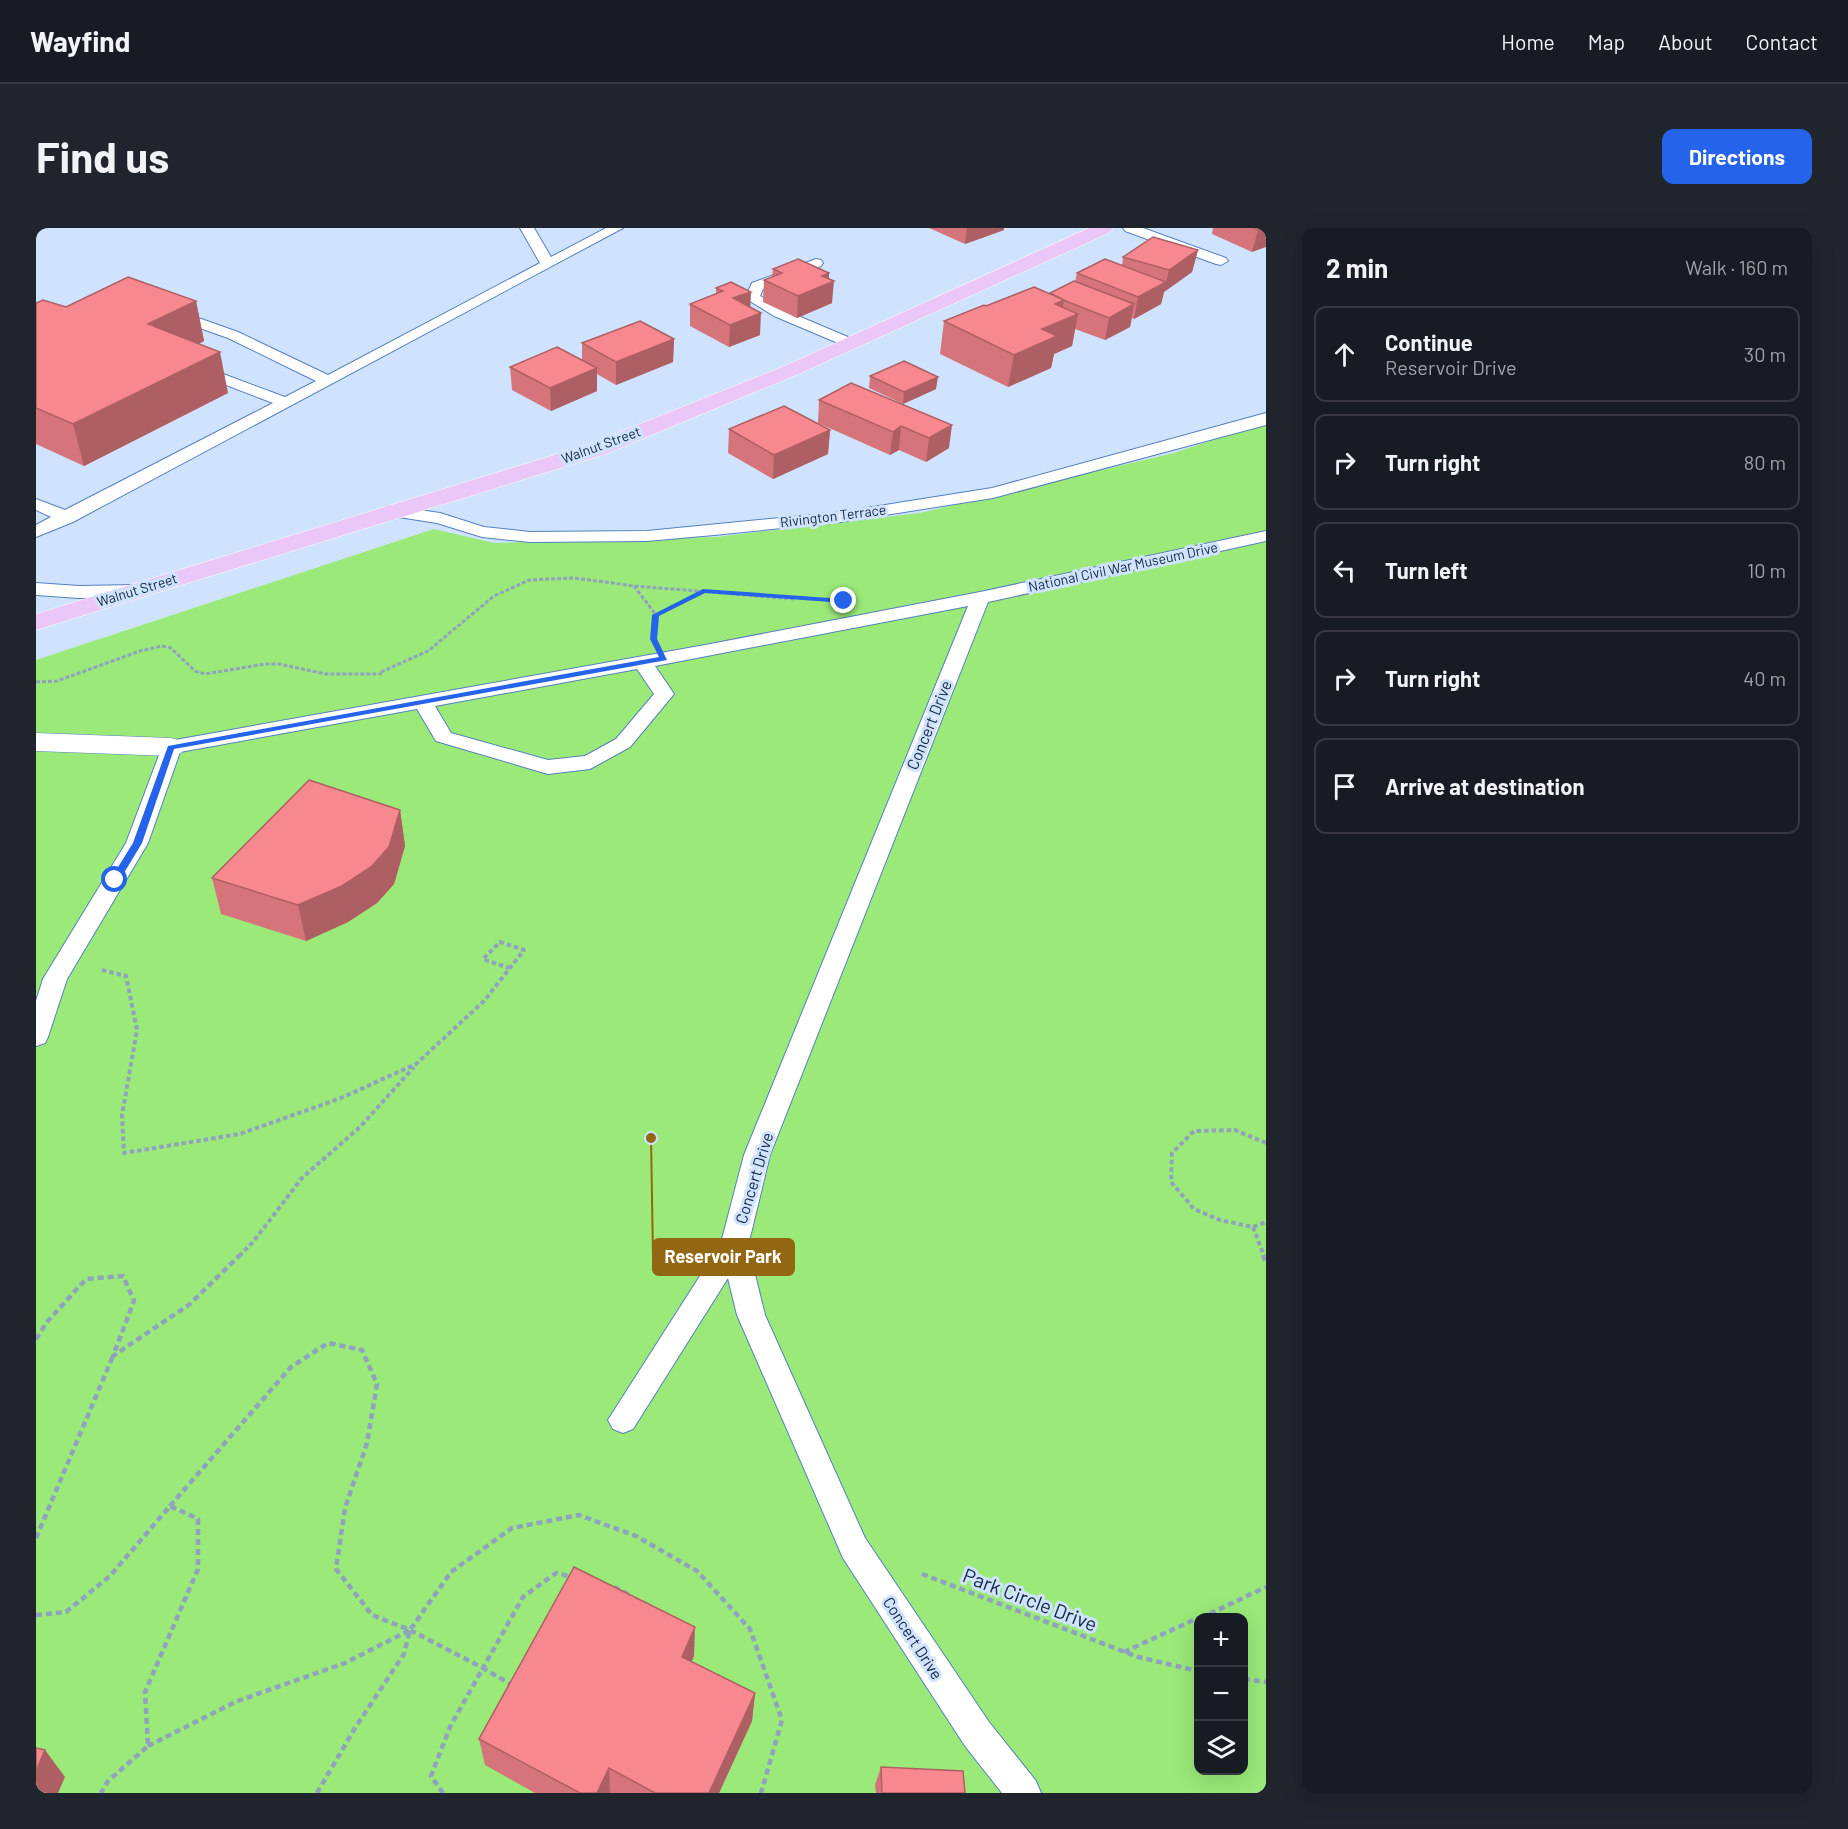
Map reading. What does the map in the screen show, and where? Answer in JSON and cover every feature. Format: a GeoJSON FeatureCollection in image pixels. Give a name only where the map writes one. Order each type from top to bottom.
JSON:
{"type":"FeatureCollection","features":[{"type":"Feature","properties":{"kind":"main road","name":"Walnut Street"},"geometry":{"type":"LineString","coordinates":[[36,622],[598,449],[850,343],[1104,228]]}},
{"type":"Feature","properties":{"kind":"street"},"geometry":{"type":"LineString","coordinates":[[36,742],[171,747]]}},
{"type":"Feature","properties":{"kind":"lane"},"geometry":{"type":"LineString","coordinates":[[527,228],[548,264]]}},
{"type":"Feature","properties":{"kind":"lane"},"geometry":{"type":"LineString","coordinates":[[36,532],[67,518],[616,228]]}},
{"type":"Feature","properties":{"kind":"lane"},"geometry":{"type":"LineString","coordinates":[[1130,228],[1221,261]]}},
{"type":"Feature","properties":{"kind":"lane"},"geometry":{"type":"LineString","coordinates":[[816,263],[757,286],[752,298],[779,313],[850,343]]}},
{"type":"Feature","properties":{"kind":"lane"},"geometry":{"type":"LineString","coordinates":[[157,308],[199,321],[233,335],[328,381]]}},
{"type":"Feature","properties":{"kind":"lane"},"geometry":{"type":"LineString","coordinates":[[210,374],[286,403]]}},
{"type":"Feature","properties":{"kind":"lane","name":"Rivington Terrace"},"geometry":{"type":"LineString","coordinates":[[392,512],[440,518],[482,532],[530,537],[647,536],[831,518],[993,493],[1266,418]]}},
{"type":"Feature","properties":{"kind":"lane"},"geometry":{"type":"LineString","coordinates":[[36,504],[67,518]]}},
{"type":"Feature","properties":{"kind":"lane","name":"National Civil War Museum Drive"},"geometry":{"type":"LineString","coordinates":[[171,747],[643,663],[980,598],[1266,536]]}},
{"type":"Feature","properties":{"kind":"lane"},"geometry":{"type":"LineString","coordinates":[[36,589],[136,591]]}},
{"type":"Feature","properties":{"kind":"lane","name":"Concert Drive"},"geometry":{"type":"LineString","coordinates":[[980,598],[757,1155],[734,1246],[751,1314],[854,1548],[977,1734],[1024,1793]]}},
{"type":"Feature","properties":{"kind":"lane"},"geometry":{"type":"LineString","coordinates":[[424,703],[443,737],[548,767],[590,762],[623,743],[664,694],[643,663]]}},
{"type":"Feature","properties":{"kind":"lane"},"geometry":{"type":"LineString","coordinates":[[36,1037],[55,979],[137,843],[171,747]]}},
{"type":"Feature","properties":{"kind":"lane"},"geometry":{"type":"LineString","coordinates":[[623,1420],[734,1246]]}},
{"type":"Feature","properties":{"kind":"path"},"geometry":{"type":"LineString","coordinates":[[36,682],[57,681],[140,651],[162,646],[171,648],[195,671],[205,674],[265,664],[279,664],[326,674],[356,675],[381,672],[422,655],[498,594],[525,581],[553,576],[582,577],[633,586],[796,599]]}},
{"type":"Feature","properties":{"kind":"path"},"geometry":{"type":"LineString","coordinates":[[633,586],[656,615],[653,639],[664,658]]}},
{"type":"Feature","properties":{"kind":"path"},"geometry":{"type":"LineString","coordinates":[[656,615],[703,591]]}},
{"type":"Feature","properties":{"kind":"path"},"geometry":{"type":"LineString","coordinates":[[381,672],[396,708]]}},
{"type":"Feature","properties":{"kind":"path"},"geometry":{"type":"LineString","coordinates":[[113,1356],[190,1304],[253,1242],[302,1178],[360,1127],[416,1064],[484,1001],[524,950],[500,942],[483,959],[509,968]]}},
{"type":"Feature","properties":{"kind":"path"},"geometry":{"type":"LineString","coordinates":[[66,961],[126,976],[137,1030],[122,1114],[124,1153],[240,1134],[341,1098],[416,1064]]}},
{"type":"Feature","properties":{"kind":"path"},"geometry":{"type":"LineString","coordinates":[[1266,1143],[1235,1130],[1194,1131],[1173,1153],[1171,1182],[1194,1209],[1220,1220],[1253,1227],[1266,1222]]}},
{"type":"Feature","properties":{"kind":"path"},"geometry":{"type":"LineString","coordinates":[[1253,1227],[1266,1263]]}},
{"type":"Feature","properties":{"kind":"path"},"geometry":{"type":"LineString","coordinates":[[36,1339],[47,1322],[86,1279],[123,1276],[134,1301],[36,1538]]}},
{"type":"Feature","properties":{"kind":"path"},"geometry":{"type":"LineString","coordinates":[[36,1615],[66,1612],[110,1576],[291,1367],[328,1343],[362,1350],[377,1384],[367,1443],[345,1508],[336,1569],[372,1615],[410,1630],[520,1689]]}},
{"type":"Feature","properties":{"kind":"path"},"geometry":{"type":"LineString","coordinates":[[148,1746],[145,1692],[198,1569],[198,1519],[170,1506]]}},
{"type":"Feature","properties":{"kind":"path"},"geometry":{"type":"LineString","coordinates":[[316,1793],[355,1728],[404,1654],[410,1630],[451,1572],[512,1528],[579,1515],[636,1536],[697,1571],[750,1629],[782,1720],[771,1763],[760,1793]]}},
{"type":"Feature","properties":{"kind":"path"},"geometry":{"type":"LineString","coordinates":[[443,1793],[431,1776],[450,1727],[523,1598],[556,1573],[577,1578]]}},
{"type":"Feature","properties":{"kind":"path","name":"Park Circle Drive"},"geometry":{"type":"LineString","coordinates":[[920,1573],[1123,1652],[1194,1670]]}},
{"type":"Feature","properties":{"kind":"path"},"geometry":{"type":"LineString","coordinates":[[609,1586],[638,1599]]}},
{"type":"Feature","properties":{"kind":"path"},"geometry":{"type":"LineString","coordinates":[[1211,1613],[1266,1587]]}},
{"type":"Feature","properties":{"kind":"path"},"geometry":{"type":"LineString","coordinates":[[1123,1652],[1194,1621]]}},
{"type":"Feature","properties":{"kind":"path"},"geometry":{"type":"LineString","coordinates":[[101,1793],[108,1781],[148,1746],[235,1702],[345,1663],[410,1630]]}},
{"type":"Feature","properties":{"kind":"path"},"geometry":{"type":"LineString","coordinates":[[1248,1680],[1266,1683]]}},
{"type":"Feature","properties":{"kind":"green space"},"geometry":{"type":"Polygon","coordinates":[[[1266,422],[1266,1793],[36,1793],[36,660],[434,529],[494,543],[716,537],[920,513],[1174,453],[1266,422]]]}},
{"type":"Feature","properties":{"kind":"building"},"geometry":{"type":"Polygon","coordinates":[[[1153,237],[1198,250],[1169,270],[1123,257],[1153,237]]]}},
{"type":"Feature","properties":{"kind":"building"},"geometry":{"type":"Polygon","coordinates":[[[798,259],[829,273],[822,276],[834,281],[798,296],[764,280],[782,273],[773,269],[798,259]]]}},
{"type":"Feature","properties":{"kind":"building"},"geometry":{"type":"Polygon","coordinates":[[[1105,259],[1166,282],[1138,297],[1077,273],[1105,259]]]}},
{"type":"Feature","properties":{"kind":"building"},"geometry":{"type":"Polygon","coordinates":[[[128,277],[196,301],[148,324],[220,352],[73,424],[36,408],[36,303],[43,300],[66,307],[128,277]]]}},
{"type":"Feature","properties":{"kind":"building"},"geometry":{"type":"Polygon","coordinates":[[[1074,281],[1134,304],[1109,318],[1050,293],[1074,281]]]}},
{"type":"Feature","properties":{"kind":"building"},"geometry":{"type":"Polygon","coordinates":[[[731,282],[751,292],[733,298],[761,313],[730,325],[690,304],[723,291],[716,288],[731,282]]]}},
{"type":"Feature","properties":{"kind":"building"},"geometry":{"type":"Polygon","coordinates":[[[1034,287],[1064,300],[1055,304],[1078,314],[1042,329],[1057,336],[1014,355],[944,321],[984,305],[1034,287]]]}},
{"type":"Feature","properties":{"kind":"building"},"geometry":{"type":"Polygon","coordinates":[[[640,321],[674,339],[616,362],[582,343],[640,321]]]}},
{"type":"Feature","properties":{"kind":"building"},"geometry":{"type":"Polygon","coordinates":[[[557,347],[597,368],[550,388],[510,367],[557,347]]]}},
{"type":"Feature","properties":{"kind":"building"},"geometry":{"type":"Polygon","coordinates":[[[904,361],[938,377],[904,392],[870,376],[904,361]]]}},
{"type":"Feature","properties":{"kind":"building"},"geometry":{"type":"Polygon","coordinates":[[[851,383],[952,425],[929,438],[901,426],[893,432],[819,400],[851,383]]]}},
{"type":"Feature","properties":{"kind":"building"},"geometry":{"type":"Polygon","coordinates":[[[784,406],[830,430],[774,455],[729,429],[784,406]]]}},
{"type":"Feature","properties":{"kind":"building"},"geometry":{"type":"Polygon","coordinates":[[[309,780],[400,810],[389,847],[371,867],[342,886],[298,905],[212,878],[309,780]]]}},
{"type":"Feature","properties":{"kind":"building"},"geometry":{"type":"Polygon","coordinates":[[[574,1567],[695,1627],[682,1657],[755,1693],[709,1793],[655,1793],[609,1768],[597,1793],[580,1793],[479,1739],[574,1567]]]}},
{"type":"Feature","properties":{"kind":"building"},"geometry":{"type":"Polygon","coordinates":[[[36,1748],[45,1750],[36,1771],[36,1748]]]}},
{"type":"Feature","properties":{"kind":"building"},"geometry":{"type":"Polygon","coordinates":[[[881,1767],[963,1771],[965,1793],[882,1793],[881,1767]]]}},
{"type":"Feature","properties":{"kind":"place","name":"Reservoir Park"},"geometry":{"type":"Point","coordinates":[651,1138]}},
{"type":"Feature","properties":{"kind":"route"},"geometry":{"type":"LineString","coordinates":[[115,880],[137,843],[171,747],[231,738],[664,658],[653,639],[656,615],[703,591],[844,601]]}}]}
